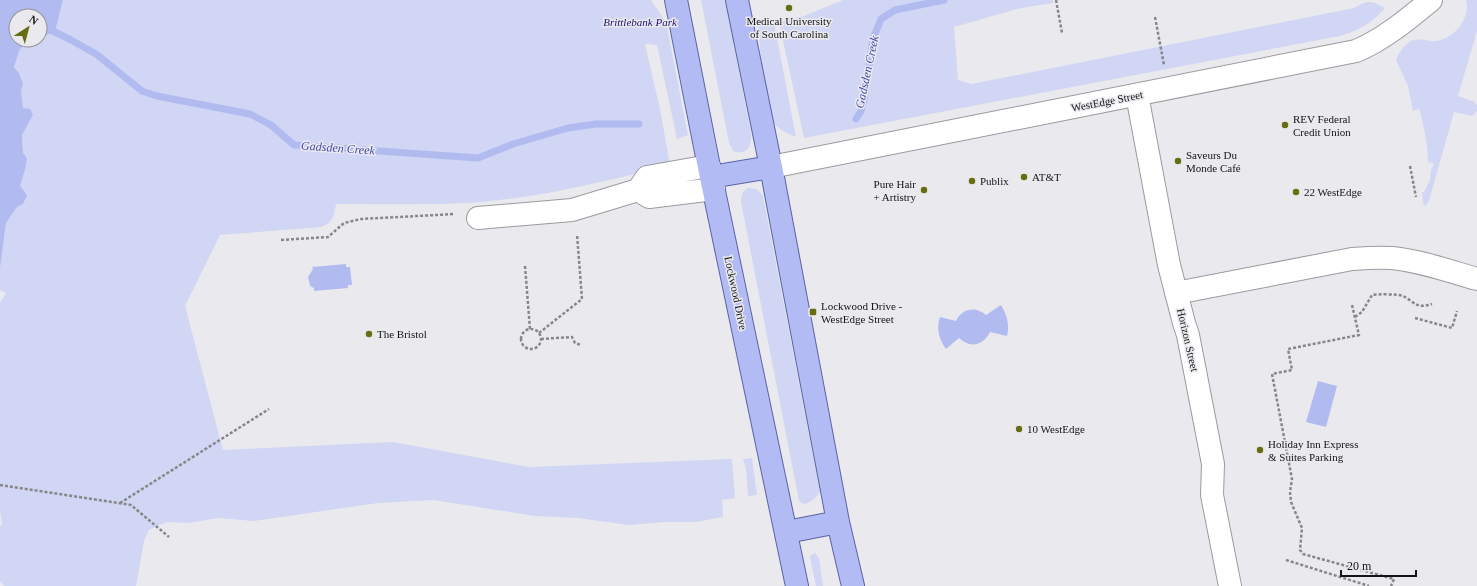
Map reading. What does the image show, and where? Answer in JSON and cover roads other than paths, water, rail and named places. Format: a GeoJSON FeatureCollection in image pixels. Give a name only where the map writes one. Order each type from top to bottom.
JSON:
{"type":"FeatureCollection","features":[{"type":"Feature","properties":{"kind":"main road","name":"Lockwood Drive"},"geometry":{"type":"LineString","coordinates":[[676,0],[711,177],[787,532],[797,586]]}},
{"type":"Feature","properties":{"kind":"main road"},"geometry":{"type":"LineString","coordinates":[[737,0],[771,167],[838,522],[854,586]]}},
{"type":"Feature","properties":{"kind":"main road"},"geometry":{"type":"LineString","coordinates":[[711,177],[771,167]]}},
{"type":"Feature","properties":{"kind":"main road"},"geometry":{"type":"LineString","coordinates":[[787,532],[838,522]]}},
{"type":"Feature","properties":{"kind":"street","name":"WestEdge Street"},"geometry":{"type":"LineString","coordinates":[[771,167],[1356,51],[1371,45],[1385,36],[1430,1]]}},
{"type":"Feature","properties":{"kind":"street","name":"Horizon Street"},"geometry":{"type":"LineString","coordinates":[[1136,95],[1169,265],[1188,335],[1213,464],[1212,495],[1230,586]]}},
{"type":"Feature","properties":{"kind":"street"},"geometry":{"type":"LineString","coordinates":[[478,218],[572,210],[638,190],[647,177],[711,177]]}},
{"type":"Feature","properties":{"kind":"street"},"geometry":{"type":"LineString","coordinates":[[1176,293],[1352,259],[1370,257],[1392,258],[1422,264],[1477,279]]}},
{"type":"Feature","properties":{"kind":"water"},"geometry":{"type":"Polygon","coordinates":[[[0,0],[63,0],[55,32],[48,34],[48,8],[8,8],[8,48],[21,48],[14,67],[19,73],[23,83],[21,91],[23,108],[30,109],[33,115],[22,135],[23,153],[27,158],[20,186],[27,195],[23,204],[17,207],[6,223],[0,269],[0,0]]]}},
{"type":"Feature","properties":{"kind":"water"},"geometry":{"type":"Polygon","coordinates":[[[346,264],[346,267],[350,267],[352,285],[348,285],[348,288],[314,291],[314,288],[310,286],[308,277],[313,269],[312,267],[346,264]]]}},
{"type":"Feature","properties":{"kind":"water"},"geometry":{"type":"Polygon","coordinates":[[[1001,305],[1007,320],[1007,336],[990,332],[984,340],[976,344],[968,344],[959,338],[946,349],[939,334],[938,326],[940,317],[956,321],[965,311],[978,310],[986,315],[1001,305]]]}},
{"type":"Feature","properties":{"kind":"water"},"geometry":{"type":"Polygon","coordinates":[[[1318,381],[1337,386],[1326,427],[1306,422],[1318,381]]]}},
{"type":"Feature","properties":{"kind":"waterway","name":"Gadsden Creek"},"geometry":{"type":"LineString","coordinates":[[856,119],[861,111],[864,100],[873,39],[881,19],[895,10],[944,0]]}},
{"type":"Feature","properties":{"kind":"waterway","name":"Gadsden Creek"},"geometry":{"type":"LineString","coordinates":[[48,28],[96,54],[142,91],[157,96],[250,114],[271,125],[294,145],[478,158],[513,144],[568,128],[596,124],[639,124]]}},
{"type":"Feature","properties":{"kind":"place","name":"Medical University of South Carolina"},"geometry":{"type":"Point","coordinates":[789,8]}},
{"type":"Feature","properties":{"kind":"place","name":"REV Federal Credit Union"},"geometry":{"type":"Point","coordinates":[1285,125]}},
{"type":"Feature","properties":{"kind":"place","name":"Saveurs Du Monde Café"},"geometry":{"type":"Point","coordinates":[1178,161]}},
{"type":"Feature","properties":{"kind":"place","name":"AT&T"},"geometry":{"type":"Point","coordinates":[1024,177]}},
{"type":"Feature","properties":{"kind":"place","name":"Publix"},"geometry":{"type":"Point","coordinates":[972,181]}},
{"type":"Feature","properties":{"kind":"place","name":"Pure Hair + Artistry"},"geometry":{"type":"Point","coordinates":[924,190]}},
{"type":"Feature","properties":{"kind":"place","name":"22 WestEdge"},"geometry":{"type":"Point","coordinates":[1296,192]}},
{"type":"Feature","properties":{"kind":"place","name":"Lockwood Drive - WestEdge Street"},"geometry":{"type":"Point","coordinates":[813,312]}},
{"type":"Feature","properties":{"kind":"place","name":"The Bristol"},"geometry":{"type":"Point","coordinates":[369,334]}},
{"type":"Feature","properties":{"kind":"place","name":"10 WestEdge"},"geometry":{"type":"Point","coordinates":[1019,429]}},
{"type":"Feature","properties":{"kind":"place","name":"Holiday Inn Express & Suites Parking"},"geometry":{"type":"Point","coordinates":[1260,450]}},
{"type":"Feature","properties":{"kind":"park label","name":"Brittlebank Park"},"geometry":{"type":"Point","coordinates":[640,22]}}]}
